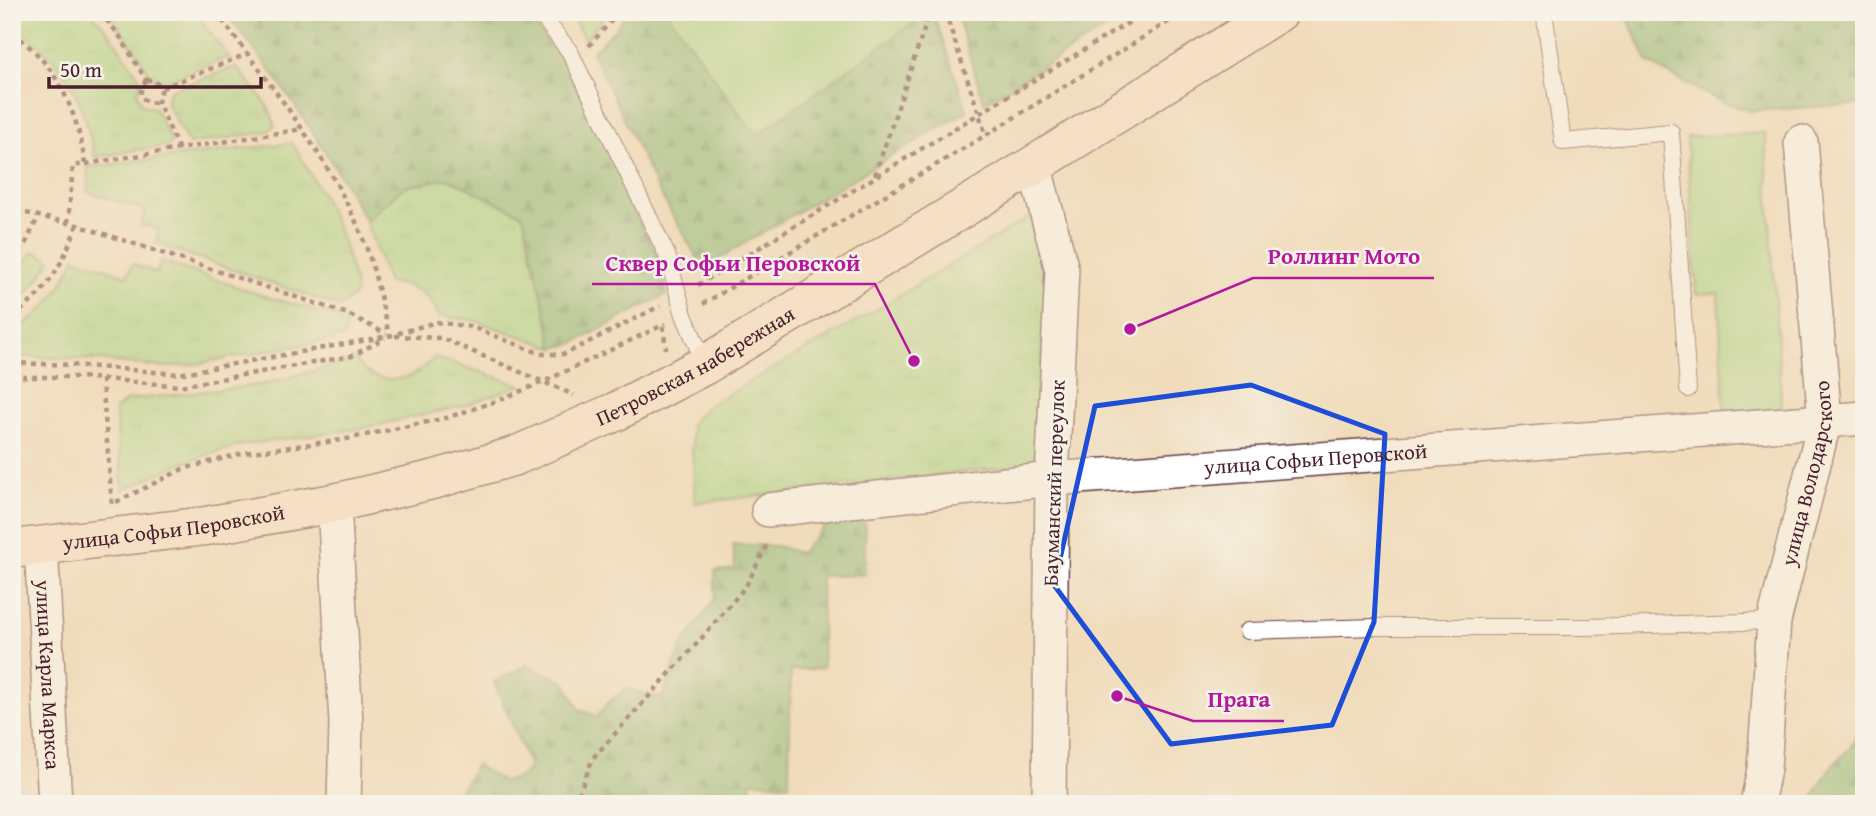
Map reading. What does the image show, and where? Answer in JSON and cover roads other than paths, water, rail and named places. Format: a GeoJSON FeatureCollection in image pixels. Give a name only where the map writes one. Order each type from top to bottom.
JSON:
{"type":"FeatureCollection","features":[{"type":"Feature","properties":{"kind":"main road","name":"Петровская набережная"},"geometry":{"type":"LineString","coordinates":[[334,503],[436,479],[514,456],[615,412],[705,365],[1034,166],[1279,12]]}},
{"type":"Feature","properties":{"kind":"main road","name":"улица Софьи Перовской"},"geometry":{"type":"LineString","coordinates":[[27,547],[206,526],[334,503]]}},
{"type":"Feature","properties":{"kind":"street","name":"улица Володарского"},"geometry":{"type":"LineString","coordinates":[[1757,804],[1764,769],[1774,621],[1825,420],[1801,142]]}},
{"type":"Feature","properties":{"kind":"street","name":"Бауманский переулок"},"geometry":{"type":"LineString","coordinates":[[1034,166],[1062,270],[1052,479],[1049,804]]}},
{"type":"Feature","properties":{"kind":"street","name":"улица Софьи Перовской"},"geometry":{"type":"LineString","coordinates":[[768,510],[1052,479],[1864,418]]}},
{"type":"Feature","properties":{"kind":"street"},"geometry":{"type":"LineString","coordinates":[[334,503],[346,723],[344,804]]}},
{"type":"Feature","properties":{"kind":"street","name":"улица Карла Маркса"},"geometry":{"type":"LineString","coordinates":[[27,547],[55,804]]}},
{"type":"Feature","properties":{"kind":"lane"},"geometry":{"type":"LineString","coordinates":[[539,12],[575,61],[667,255],[684,315],[705,365]]}},
{"type":"Feature","properties":{"kind":"lane"},"geometry":{"type":"LineString","coordinates":[[1544,12],[1563,142],[1671,132],[1688,389]]}},
{"type":"Feature","properties":{"kind":"lane"},"geometry":{"type":"LineString","coordinates":[[1247,631],[1375,627],[1588,627],[1774,621]]}},
{"type":"Feature","properties":{"kind":"place","name":"Роллинг Мото"},"geometry":{"type":"Point","coordinates":[1130,329]}},
{"type":"Feature","properties":{"kind":"place","name":"Сквер Софьи Перовской"},"geometry":{"type":"Point","coordinates":[914,361]}},
{"type":"Feature","properties":{"kind":"place","name":"Прага"},"geometry":{"type":"Point","coordinates":[1117,696]}}]}
